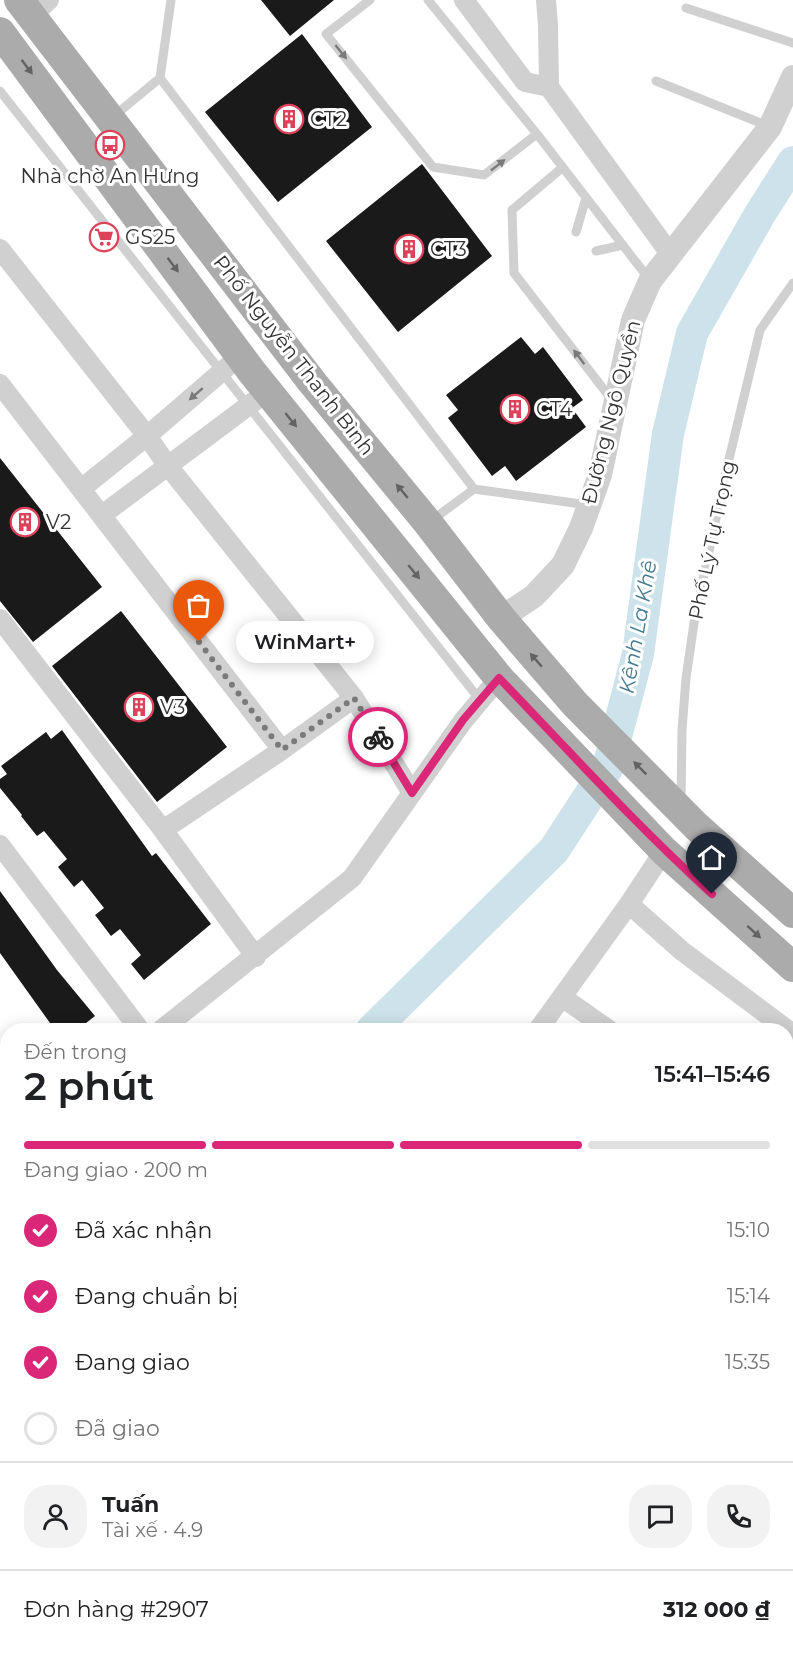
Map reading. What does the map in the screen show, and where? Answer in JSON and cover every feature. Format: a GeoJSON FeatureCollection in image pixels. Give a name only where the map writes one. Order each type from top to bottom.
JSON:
{"type":"FeatureCollection","features":[{"type":"Feature","properties":{"kind":"main road","name":"Phố Nguyễn Thanh Bình"},"geometry":{"type":"LineString","coordinates":[[33,5],[111,118],[312,382],[428,523],[501,618],[575,704],[681,810]]}},
{"type":"Feature","properties":{"kind":"main road","name":"Phố Nguyễn Thanh Bình"},"geometry":{"type":"LineString","coordinates":[[1,35],[231,364],[258,398],[499,678],[664,850]]}},
{"type":"Feature","properties":{"kind":"main road"},"geometry":{"type":"LineString","coordinates":[[681,810],[793,913]]}},
{"type":"Feature","properties":{"kind":"main road"},"geometry":{"type":"LineString","coordinates":[[664,850],[793,967]]}},
{"type":"Feature","properties":{"kind":"street"},"geometry":{"type":"LineString","coordinates":[[464,0],[525,82],[549,87]]}},
{"type":"Feature","properties":{"kind":"street"},"geometry":{"type":"LineString","coordinates":[[546,0],[549,87],[671,255]]}},
{"type":"Feature","properties":{"kind":"street"},"geometry":{"type":"LineString","coordinates":[[1,35],[33,5]]}},
{"type":"Feature","properties":{"kind":"street","name":"Đường Ngô Quyền"},"geometry":{"type":"LineString","coordinates":[[501,618],[534,596],[563,565],[581,528],[600,475],[633,320],[650,281],[770,127],[793,77]]}},
{"type":"Feature","properties":{"kind":"street"},"geometry":{"type":"LineString","coordinates":[[0,249],[168,466],[354,698],[412,793]]}},
{"type":"Feature","properties":{"kind":"street"},"geometry":{"type":"LineString","coordinates":[[81,489],[231,364]]}},
{"type":"Feature","properties":{"kind":"street"},"geometry":{"type":"LineString","coordinates":[[0,384],[282,750]]}},
{"type":"Feature","properties":{"kind":"street"},"geometry":{"type":"LineString","coordinates":[[102,515],[258,398]]}},
{"type":"Feature","properties":{"kind":"street"},"geometry":{"type":"LineString","coordinates":[[0,619],[163,830],[256,957]]}},
{"type":"Feature","properties":{"kind":"street"},"geometry":{"type":"LineString","coordinates":[[170,1023],[256,957],[352,878],[463,720],[499,678]]}},
{"type":"Feature","properties":{"kind":"street"},"geometry":{"type":"LineString","coordinates":[[163,830],[282,750],[354,698]]}},
{"type":"Feature","properties":{"kind":"street"},"geometry":{"type":"LineString","coordinates":[[0,845],[135,1023]]}},
{"type":"Feature","properties":{"kind":"street"},"geometry":{"type":"LineString","coordinates":[[543,1023],[629,904],[664,850]]}},
{"type":"Feature","properties":{"kind":"street"},"geometry":{"type":"LineString","coordinates":[[629,904],[682,951],[778,1023]]}},
{"type":"Feature","properties":{"kind":"street"},"geometry":{"type":"LineString","coordinates":[[562,998],[599,1023]]}},
{"type":"Feature","properties":{"kind":"lane"},"geometry":{"type":"LineString","coordinates":[[111,118],[160,78],[171,0]]}},
{"type":"Feature","properties":{"kind":"lane"},"geometry":{"type":"LineString","coordinates":[[370,0],[326,34],[433,167],[484,175],[537,134]]}},
{"type":"Feature","properties":{"kind":"lane"},"geometry":{"type":"LineString","coordinates":[[428,0],[537,134],[650,281]]}},
{"type":"Feature","properties":{"kind":"lane"},"geometry":{"type":"LineString","coordinates":[[686,8],[793,43]]}},
{"type":"Feature","properties":{"kind":"lane"},"geometry":{"type":"LineString","coordinates":[[160,78],[474,489]]}},
{"type":"Feature","properties":{"kind":"lane"},"geometry":{"type":"LineString","coordinates":[[656,81],[770,127]]}},
{"type":"Feature","properties":{"kind":"lane"},"geometry":{"type":"LineString","coordinates":[[0,91],[231,364]]}},
{"type":"Feature","properties":{"kind":"lane"},"geometry":{"type":"LineString","coordinates":[[562,168],[512,210],[514,273],[615,404]]}},
{"type":"Feature","properties":{"kind":"lane"},"geometry":{"type":"LineString","coordinates":[[576,232],[586,198]]}},
{"type":"Feature","properties":{"kind":"lane"},"geometry":{"type":"LineString","coordinates":[[596,250],[623,245]]}},
{"type":"Feature","properties":{"kind":"lane","name":"Phố Lý Tự Trọng"},"geometry":{"type":"LineString","coordinates":[[681,810],[682,730],[686,678],[694,623],[712,535],[759,330],[793,283]]}},
{"type":"Feature","properties":{"kind":"lane"},"geometry":{"type":"LineString","coordinates":[[258,398],[480,700]]}},
{"type":"Feature","properties":{"kind":"lane"},"geometry":{"type":"LineString","coordinates":[[428,523],[474,489],[588,505]]}},
{"type":"Feature","properties":{"kind":"building"},"geometry":{"type":"Polygon","coordinates":[[[261,0],[334,0],[290,36],[261,0]]]}},
{"type":"Feature","properties":{"kind":"building","name":"CT2"},"geometry":{"type":"Polygon","coordinates":[[[302,34],[372,127],[278,202],[205,112],[302,34]]]}},
{"type":"Feature","properties":{"kind":"building","name":"CT3"},"geometry":{"type":"Polygon","coordinates":[[[422,164],[492,256],[398,332],[326,241],[422,164]]]}},
{"type":"Feature","properties":{"kind":"building","name":"CT4"},"geometry":{"type":"Polygon","coordinates":[[[521,337],[535,354],[543,347],[583,400],[572,408],[586,427],[516,481],[505,466],[492,476],[448,418],[458,410],[446,395],[521,337]]]}},
{"type":"Feature","properties":{"kind":"building","name":"V2"},"geometry":{"type":"Polygon","coordinates":[[[0,458],[102,587],[33,642],[0,601],[0,458]]]}},
{"type":"Feature","properties":{"kind":"building","name":"V3"},"geometry":{"type":"Polygon","coordinates":[[[121,611],[227,747],[157,802],[52,666],[121,611]]]}},
{"type":"Feature","properties":{"kind":"building"},"geometry":{"type":"Polygon","coordinates":[[[62,730],[152,856],[156,853],[211,924],[144,980],[131,964],[141,955],[120,929],[111,936],[95,915],[104,908],[82,880],[74,887],[58,867],[67,859],[44,831],[37,836],[0,788],[0,779],[7,774],[1,766],[46,732],[51,739],[62,730]]]}},
{"type":"Feature","properties":{"kind":"building"},"geometry":{"type":"Polygon","coordinates":[[[0,891],[57,970],[95,1016],[86,1023],[50,1023],[0,953],[0,891]]]}},
{"type":"Feature","properties":{"kind":"waterway","name":"Kênh La Khê"},"geometry":{"type":"LineString","coordinates":[[379,1023],[554,850],[608,767],[638,654],[668,434],[692,333],[760,214],[793,162]]}},
{"type":"Feature","properties":{"kind":"way so far"},"geometry":{"type":"LineString","coordinates":[[199,642],[282,750],[354,698],[378,737]]}},
{"type":"Feature","properties":{"kind":"place","name":"CT2"},"geometry":{"type":"Point","coordinates":[289,119]}},
{"type":"Feature","properties":{"kind":"place","name":"Nhà chờ An Hưng"},"geometry":{"type":"Point","coordinates":[110,145]}},
{"type":"Feature","properties":{"kind":"place","name":"GS25"},"geometry":{"type":"Point","coordinates":[104,237]}},
{"type":"Feature","properties":{"kind":"place","name":"CT3"},"geometry":{"type":"Point","coordinates":[409,249]}},
{"type":"Feature","properties":{"kind":"place","name":"CT4"},"geometry":{"type":"Point","coordinates":[515,409]}},
{"type":"Feature","properties":{"kind":"place","name":"V2"},"geometry":{"type":"Point","coordinates":[25,522]}},
{"type":"Feature","properties":{"kind":"place","name":"WinMart+"},"geometry":{"type":"Point","coordinates":[199,642]}},
{"type":"Feature","properties":{"kind":"place","name":"V3"},"geometry":{"type":"Point","coordinates":[139,707]}},
{"type":"Feature","properties":{"kind":"route"},"geometry":{"type":"LineString","coordinates":[[378,737],[412,793],[463,720],[499,678],[621,807],[712,894]]}}]}
